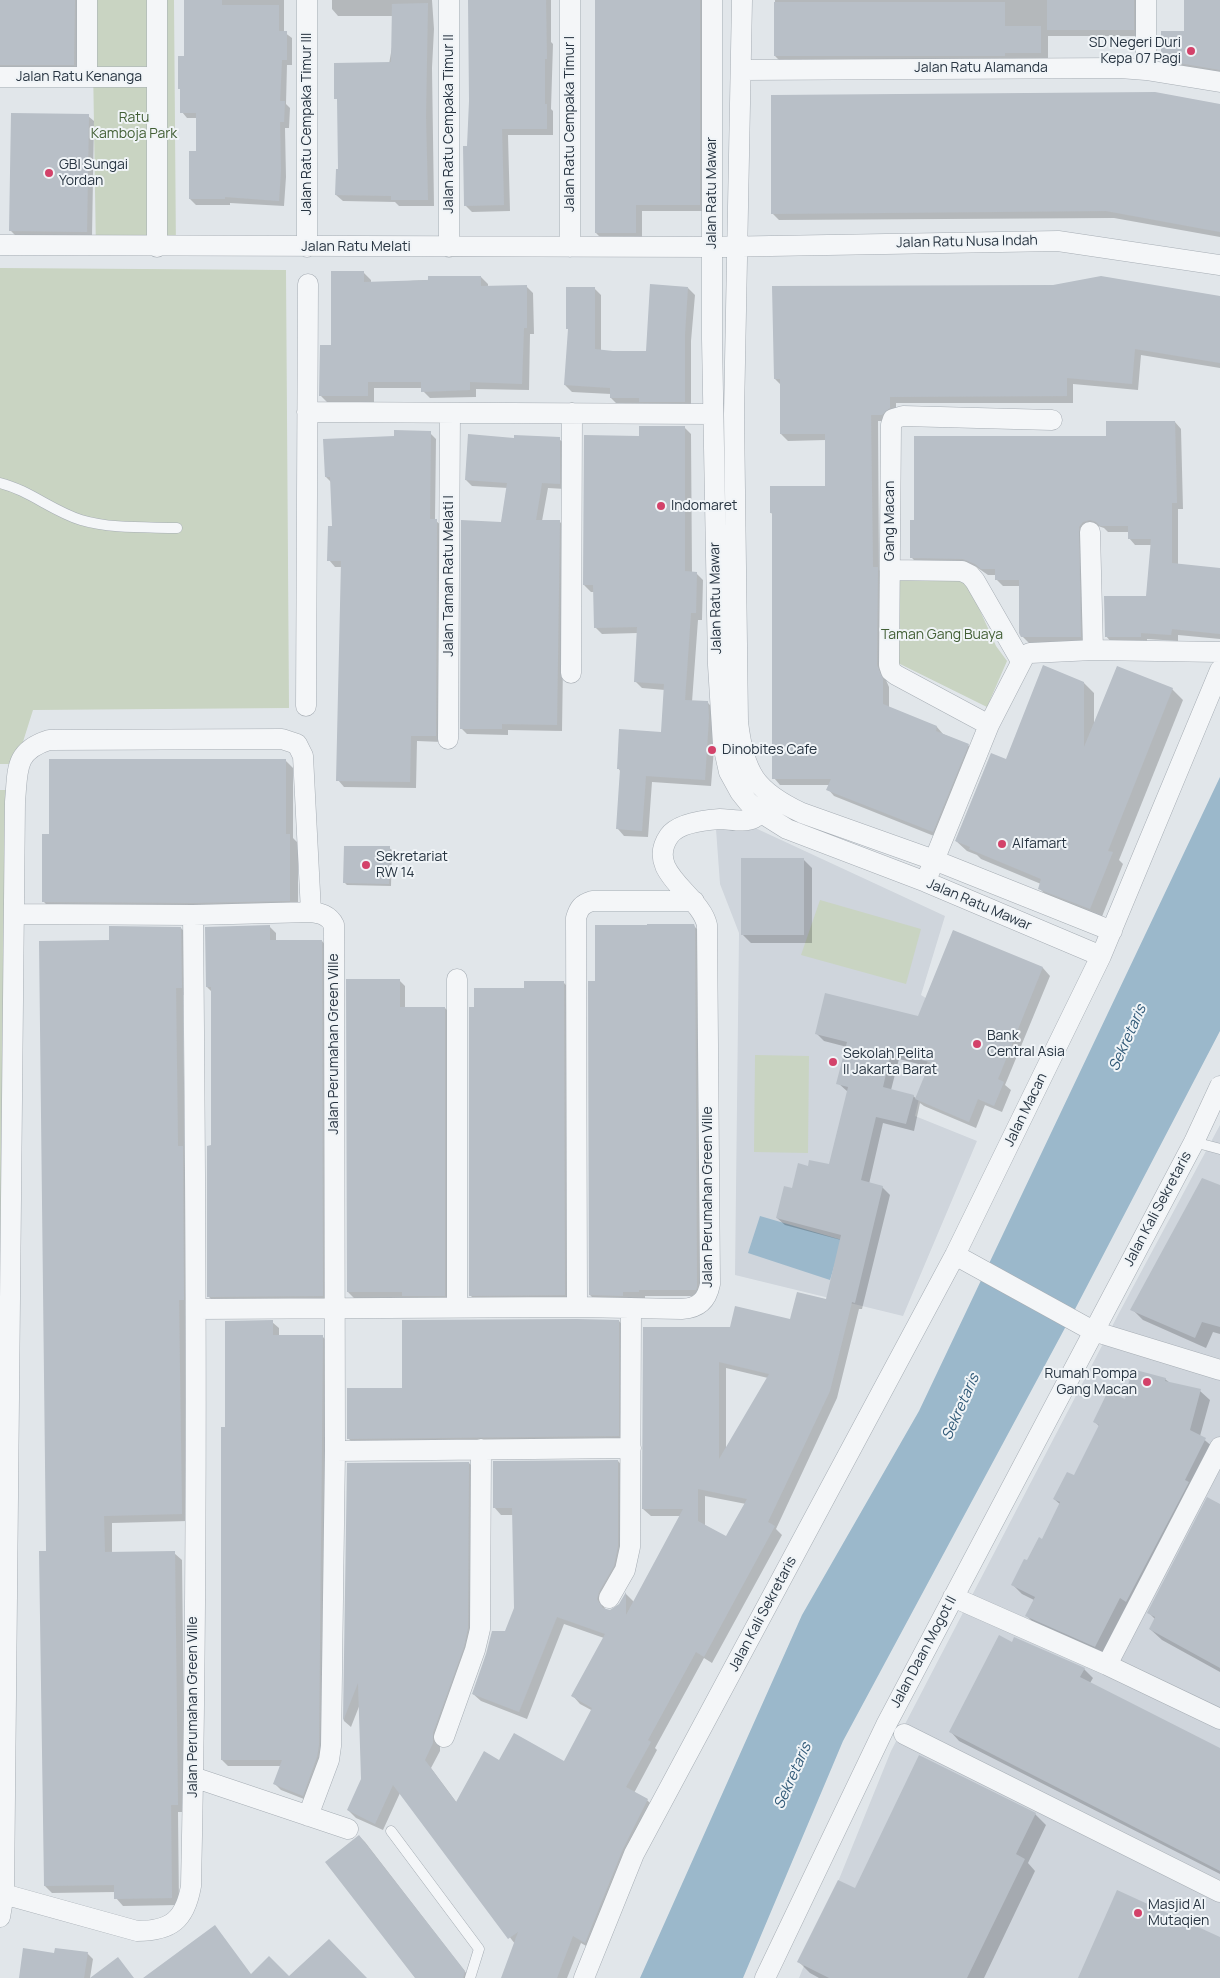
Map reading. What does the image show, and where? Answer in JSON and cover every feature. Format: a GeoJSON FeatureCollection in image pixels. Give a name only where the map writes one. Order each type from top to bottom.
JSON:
{"type":"FeatureCollection","features":[{"type":"Feature","properties":{"kind":"street"},"geometry":{"type":"LineString","coordinates":[[86,77],[87,0]]}},
{"type":"Feature","properties":{"kind":"street"},"geometry":{"type":"LineString","coordinates":[[157,0],[157,247]]}},
{"type":"Feature","properties":{"kind":"street","name":"Jalan Ratu Cempaka Timur III"},"geometry":{"type":"LineString","coordinates":[[307,0],[307,247]]}},
{"type":"Feature","properties":{"kind":"street","name":"Jalan Ratu Cempaka Timur II"},"geometry":{"type":"LineString","coordinates":[[449,0],[449,247]]}},
{"type":"Feature","properties":{"kind":"street","name":"Jalan Ratu Cempaka Timur I"},"geometry":{"type":"LineString","coordinates":[[570,0],[570,248]]}},
{"type":"Feature","properties":{"kind":"street","name":"Jalan Ratu Mawar"},"geometry":{"type":"LineString","coordinates":[[712,0],[713,414],[718,665],[722,745],[729,772],[748,802],[802,812],[934,860],[1112,931]]}},
{"type":"Feature","properties":{"kind":"street","name":"Jalan Ratu Mawar"},"geometry":{"type":"LineString","coordinates":[[742,0],[734,414],[738,722],[741,748],[748,767],[758,783],[765,804],[788,828],[926,882],[1102,956]]}},
{"type":"Feature","properties":{"kind":"street"},"geometry":{"type":"LineString","coordinates":[[1146,0],[1146,70]]}},
{"type":"Feature","properties":{"kind":"street","name":"Jalan Ratu Alamanda"},"geometry":{"type":"LineString","coordinates":[[742,70],[1111,68],[1146,70],[1220,82]]}},
{"type":"Feature","properties":{"kind":"street","name":"Jalan Ratu Kenanga"},"geometry":{"type":"LineString","coordinates":[[0,77],[157,77]]}},
{"type":"Feature","properties":{"kind":"street","name":"Jalan Ratu Nusa Indah"},"geometry":{"type":"LineString","coordinates":[[713,248],[1058,241],[1220,265]]}},
{"type":"Feature","properties":{"kind":"street","name":"Jalan Ratu Melati"},"geometry":{"type":"LineString","coordinates":[[0,245],[713,248]]}},
{"type":"Feature","properties":{"kind":"street"},"geometry":{"type":"LineString","coordinates":[[306,706],[308,284]]}},
{"type":"Feature","properties":{"kind":"street"},"geometry":{"type":"LineString","coordinates":[[307,412],[713,414]]}},
{"type":"Feature","properties":{"kind":"street","name":"Jalan Taman Ratu Melati I"},"geometry":{"type":"LineString","coordinates":[[448,739],[450,413]]}},
{"type":"Feature","properties":{"kind":"street"},"geometry":{"type":"LineString","coordinates":[[571,673],[572,413]]}},
{"type":"Feature","properties":{"kind":"street","name":"Gang Macan"},"geometry":{"type":"LineString","coordinates":[[990,725],[891,671],[889,665],[891,424],[893,419],[902,416],[1052,420]]}},
{"type":"Feature","properties":{"kind":"street"},"geometry":{"type":"LineString","coordinates":[[1090,532],[1094,650]]}},
{"type":"Feature","properties":{"kind":"street"},"geometry":{"type":"LineString","coordinates":[[890,570],[962,571],[970,575],[1021,660]]}},
{"type":"Feature","properties":{"kind":"street"},"geometry":{"type":"LineString","coordinates":[[926,882],[990,725],[1021,660],[1030,653],[1094,650],[1220,652]]}},
{"type":"Feature","properties":{"kind":"street","name":"Jalan Macan"},"geometry":{"type":"LineString","coordinates":[[959,1258],[1102,956],[1220,670]]}},
{"type":"Feature","properties":{"kind":"street","name":"Jalan Perumahan Green Ville"},"geometry":{"type":"LineString","coordinates":[[193,915],[196,1309],[191,1886],[188,1902],[181,1915],[170,1925],[156,1931],[137,1931],[2,1902],[14,914],[8,802],[24,754],[34,745],[49,740],[282,739],[297,744],[303,756],[310,912]]}},
{"type":"Feature","properties":{"kind":"street","name":"Jalan Perumahan Green Ville"},"geometry":{"type":"LineString","coordinates":[[196,1309],[693,1308],[702,1303],[708,1294],[710,1284],[707,925],[705,916],[694,901],[669,875],[663,862],[664,847],[670,835],[683,827],[702,821],[747,820],[754,818],[765,804]]}},
{"type":"Feature","properties":{"kind":"street"},"geometry":{"type":"LineString","coordinates":[[577,1307],[576,918],[578,909],[584,903],[592,902],[694,901]]}},
{"type":"Feature","properties":{"kind":"street","name":"Jalan Perumahan Green Ville"},"geometry":{"type":"LineString","coordinates":[[14,914],[193,915],[310,912],[322,914],[330,919],[334,925],[335,1451],[331,1746],[329,1760],[308,1816]]}},
{"type":"Feature","properties":{"kind":"street"},"geometry":{"type":"LineString","coordinates":[[457,979],[457,1307]]}},
{"type":"Feature","properties":{"kind":"street","name":"Jalan Kali Sekretaris"},"geometry":{"type":"LineString","coordinates":[[1086,1328],[1194,1142],[1220,1086]]}},
{"type":"Feature","properties":{"kind":"street"},"geometry":{"type":"LineString","coordinates":[[959,1258],[1086,1328],[1220,1370]]}},
{"type":"Feature","properties":{"kind":"street","name":"Jalan Kali Sekretaris"},"geometry":{"type":"LineString","coordinates":[[584,1978],[634,1854],[959,1258]]}},
{"type":"Feature","properties":{"kind":"street"},"geometry":{"type":"LineString","coordinates":[[609,1598],[625,1570],[630,1548],[631,1308]]}},
{"type":"Feature","properties":{"kind":"street","name":"Jalan Daan Mogot II"},"geometry":{"type":"LineString","coordinates":[[766,1978],[886,1725],[953,1597],[1086,1328]]}},
{"type":"Feature","properties":{"kind":"street"},"geometry":{"type":"LineString","coordinates":[[335,1451],[631,1448]]}},
{"type":"Feature","properties":{"kind":"street"},"geometry":{"type":"LineString","coordinates":[[1107,1665],[1220,1448]]}},
{"type":"Feature","properties":{"kind":"street"},"geometry":{"type":"LineString","coordinates":[[444,1738],[475,1650],[480,1629],[481,1450]]}},
{"type":"Feature","properties":{"kind":"street"},"geometry":{"type":"LineString","coordinates":[[953,1597],[1107,1665],[1220,1719]]}},
{"type":"Feature","properties":{"kind":"street"},"geometry":{"type":"LineString","coordinates":[[904,1734],[1220,1892]]}},
{"type":"Feature","properties":{"kind":"street"},"geometry":{"type":"LineString","coordinates":[[193,1777],[348,1829]]}},
{"type":"Feature","properties":{"kind":"lane"},"geometry":{"type":"LineString","coordinates":[[0,483],[15,486],[80,520],[115,526],[177,528]]}},
{"type":"Feature","properties":{"kind":"lane"},"geometry":{"type":"LineString","coordinates":[[1194,1142],[1220,1149]]}},
{"type":"Feature","properties":{"kind":"lane"},"geometry":{"type":"LineString","coordinates":[[391,1831],[479,1949],[470,1978]]}},
{"type":"Feature","properties":{"kind":"shaded area","name":"Sekolah Pelita II Jakarta Barat"},"geometry":{"type":"Polygon","coordinates":[[[738,820],[945,916],[921,995],[940,1007],[915,1116],[977,1141],[903,1316],[735,1275],[739,933],[720,884],[716,829],[738,820]]]}},
{"type":"Feature","properties":{"kind":"shaded area"},"geometry":{"type":"Polygon","coordinates":[[[1220,1125],[1220,1978],[799,1978],[891,1751],[1119,1313],[1220,1125]]]}},
{"type":"Feature","properties":{"kind":"green space","name":"Ratu Kamboja Park"},"geometry":{"type":"Polygon","coordinates":[[[92,0],[174,0],[176,255],[96,253],[92,0]]]}},
{"type":"Feature","properties":{"kind":"green space"},"geometry":{"type":"Polygon","coordinates":[[[0,268],[286,270],[289,708],[33,710],[16,764],[0,764],[0,268]]]}},
{"type":"Feature","properties":{"kind":"green space","name":"Taman Gang Buaya"},"geometry":{"type":"Polygon","coordinates":[[[896,577],[962,578],[968,584],[996,646],[1007,661],[987,707],[898,663],[896,577]]]}},
{"type":"Feature","properties":{"kind":"green space"},"geometry":{"type":"Polygon","coordinates":[[[0,790],[15,790],[0,1821],[0,790]]]}},
{"type":"Feature","properties":{"kind":"green space"},"geometry":{"type":"Polygon","coordinates":[[[820,900],[921,929],[906,984],[801,955],[820,900]]]}},
{"type":"Feature","properties":{"kind":"green space"},"geometry":{"type":"Polygon","coordinates":[[[755,1055],[809,1056],[808,1153],[754,1152],[755,1055]]]}},
{"type":"Feature","properties":{"kind":"water","name":"Sekretaris"},"geometry":{"type":"Polygon","coordinates":[[[1220,777],[1220,1031],[1073,1313],[843,1741],[743,1978],[640,1978],[802,1615],[919,1411],[1220,777]]]}},
{"type":"Feature","properties":{"kind":"water"},"geometry":{"type":"Polygon","coordinates":[[[760,1216],[842,1240],[830,1280],[748,1253],[760,1216]]]}},
{"type":"Feature","properties":{"kind":"building"},"geometry":{"type":"Polygon","coordinates":[[[0,0],[75,0],[74,65],[0,65],[0,0]]]}},
{"type":"Feature","properties":{"kind":"building"},"geometry":{"type":"Polygon","coordinates":[[[184,0],[222,0],[222,5],[279,5],[279,31],[287,31],[287,60],[282,60],[280,101],[285,101],[284,122],[280,122],[281,171],[279,201],[225,197],[225,199],[189,199],[189,151],[196,151],[196,113],[180,113],[178,56],[184,56],[184,0]]]}},
{"type":"Feature","properties":{"kind":"building"},"geometry":{"type":"Polygon","coordinates":[[[468,0],[546,0],[547,59],[545,59],[545,104],[547,104],[547,129],[502,129],[504,205],[464,206],[463,146],[467,146],[469,101],[468,0]]]}},
{"type":"Feature","properties":{"kind":"building"},"geometry":{"type":"Polygon","coordinates":[[[595,0],[700,0],[700,205],[636,205],[636,233],[595,233],[595,0]]]}},
{"type":"Feature","properties":{"kind":"building"},"geometry":{"type":"Polygon","coordinates":[[[1047,0],[1134,0],[1134,30],[1047,30],[1047,0]]]}},
{"type":"Feature","properties":{"kind":"building","name":"SD Negeri Duri Kepa 07 Pagi"},"geometry":{"type":"Polygon","coordinates":[[[1184,0],[1220,0],[1220,70],[1161,60],[1161,31],[1184,31],[1184,0]]]}},
{"type":"Feature","properties":{"kind":"building"},"geometry":{"type":"Polygon","coordinates":[[[774,2],[1005,2],[1005,26],[1041,26],[1041,53],[1005,53],[1005,56],[774,56],[774,2]]]}},
{"type":"Feature","properties":{"kind":"building"},"geometry":{"type":"Polygon","coordinates":[[[428,3],[426,116],[428,200],[391,200],[391,196],[335,195],[336,169],[338,169],[337,99],[334,99],[334,63],[391,62],[392,4],[428,3]]]}},
{"type":"Feature","properties":{"kind":"building"},"geometry":{"type":"Polygon","coordinates":[[[1155,92],[1220,104],[1220,232],[1106,211],[771,214],[771,95],[1155,92]]]}},
{"type":"Feature","properties":{"kind":"building","name":"GBI Sungai Yordan"},"geometry":{"type":"Polygon","coordinates":[[[11,113],[89,114],[87,232],[9,231],[11,113]]]}},
{"type":"Feature","properties":{"kind":"building"},"geometry":{"type":"Polygon","coordinates":[[[331,271],[364,271],[364,282],[428,280],[428,276],[481,276],[481,286],[527,285],[527,328],[524,328],[522,384],[470,382],[470,390],[421,392],[421,382],[368,382],[368,396],[319,396],[320,345],[331,345],[331,271]]]}},
{"type":"Feature","properties":{"kind":"building"},"geometry":{"type":"Polygon","coordinates":[[[1101,276],[1220,296],[1220,363],[1135,349],[1132,384],[1067,378],[1067,396],[890,397],[890,408],[882,415],[871,415],[873,567],[878,567],[877,665],[883,679],[883,704],[937,726],[936,731],[969,744],[933,832],[826,790],[831,779],[772,779],[772,513],[770,513],[770,486],[825,486],[825,434],[780,434],[780,379],[774,379],[772,286],[1053,285],[1101,276]]]}},
{"type":"Feature","properties":{"kind":"building"},"geometry":{"type":"Polygon","coordinates":[[[650,284],[688,287],[685,334],[685,402],[639,402],[639,398],[610,398],[610,388],[564,385],[568,329],[566,329],[566,287],[595,287],[595,349],[646,351],[650,284]]]}},
{"type":"Feature","properties":{"kind":"building"},"geometry":{"type":"Polygon","coordinates":[[[1106,421],[1175,421],[1177,503],[1172,503],[1172,563],[1220,568],[1220,634],[1172,629],[1171,635],[1141,633],[1141,637],[1105,637],[1104,596],[1146,596],[1151,539],[1128,539],[1128,526],[1100,526],[1090,520],[1083,522],[1079,527],[1081,637],[1021,637],[1019,633],[1019,580],[995,580],[995,569],[981,569],[963,559],[910,558],[910,520],[914,520],[914,436],[1106,436],[1106,421]]]}},
{"type":"Feature","properties":{"kind":"building"},"geometry":{"type":"Polygon","coordinates":[[[639,426],[685,426],[685,571],[697,572],[696,613],[691,613],[685,700],[708,701],[709,717],[705,780],[646,776],[642,831],[616,829],[620,769],[617,769],[619,729],[661,732],[664,684],[634,682],[637,627],[594,628],[593,585],[583,585],[584,435],[639,436],[639,426]]]}},
{"type":"Feature","properties":{"kind":"building"},"geometry":{"type":"Polygon","coordinates":[[[394,430],[431,431],[430,519],[437,519],[436,736],[411,736],[410,782],[336,781],[341,561],[327,561],[328,526],[332,526],[330,477],[325,477],[323,439],[394,436],[394,430]]]}},
{"type":"Feature","properties":{"kind":"building"},"geometry":{"type":"Polygon","coordinates":[[[468,434],[514,438],[514,435],[560,437],[560,484],[542,483],[536,520],[560,520],[557,725],[502,724],[502,729],[460,729],[461,520],[501,522],[507,483],[465,480],[468,434]]]}},
{"type":"Feature","properties":{"kind":"building"},"geometry":{"type":"Polygon","coordinates":[[[1043,665],[1084,682],[1084,747],[1117,666],[1173,688],[1108,851],[1113,852],[1090,909],[1038,889],[1041,879],[969,849],[970,847],[955,841],[991,753],[1006,759],[1043,665]]]}},
{"type":"Feature","properties":{"kind":"building"},"geometry":{"type":"Polygon","coordinates":[[[49,759],[286,759],[286,834],[290,834],[290,901],[193,903],[42,902],[42,834],[49,834],[49,759]]]}},
{"type":"Feature","properties":{"kind":"building","name":"Sekretariat RW 14"},"geometry":{"type":"Polygon","coordinates":[[[344,846],[390,846],[389,884],[343,883],[344,846]]]}},
{"type":"Feature","properties":{"kind":"building"},"geometry":{"type":"Polygon","coordinates":[[[741,858],[804,858],[804,935],[741,935],[741,858]]]}},
{"type":"Feature","properties":{"kind":"building"},"geometry":{"type":"Polygon","coordinates":[[[694,924],[695,927],[697,1287],[696,1290],[639,1290],[639,1292],[623,1292],[623,1296],[589,1295],[588,981],[595,981],[595,925],[694,924]]]}},
{"type":"Feature","properties":{"kind":"building"},"geometry":{"type":"Polygon","coordinates":[[[270,925],[270,940],[322,940],[323,1296],[207,1297],[207,1146],[211,1145],[211,987],[206,987],[205,927],[270,925]]]}},
{"type":"Feature","properties":{"kind":"building"},"geometry":{"type":"Polygon","coordinates":[[[109,926],[181,927],[182,988],[176,988],[178,1146],[183,1146],[184,1300],[179,1300],[182,1514],[104,1516],[105,1552],[175,1551],[178,1805],[171,1805],[172,1898],[114,1899],[114,1885],[44,1886],[39,1551],[46,1551],[39,941],[109,940],[109,926]]]}},
{"type":"Feature","properties":{"kind":"building"},"geometry":{"type":"Polygon","coordinates":[[[953,930],[1043,967],[998,1079],[1004,1082],[994,1106],[978,1099],[969,1122],[915,1099],[930,1062],[891,1053],[883,1087],[914,1095],[906,1124],[876,1117],[861,1180],[883,1186],[855,1303],[852,1302],[830,1391],[768,1522],[775,1526],[704,1657],[696,1652],[648,1740],[651,1742],[626,1787],[648,1799],[623,1849],[585,1943],[573,1936],[557,1978],[501,1978],[518,1932],[508,1939],[393,1785],[375,1824],[347,1810],[361,1779],[358,1683],[343,1721],[347,1463],[469,1462],[468,1628],[464,1647],[433,1733],[433,1743],[425,1760],[456,1802],[484,1751],[499,1760],[514,1733],[564,1761],[592,1708],[571,1696],[605,1634],[557,1617],[519,1712],[472,1694],[492,1631],[505,1631],[514,1608],[512,1508],[493,1508],[493,1461],[618,1460],[618,1546],[614,1566],[597,1599],[603,1608],[610,1610],[619,1604],[626,1592],[626,1615],[683,1509],[642,1509],[643,1327],[730,1327],[735,1306],[790,1319],[797,1292],[826,1299],[841,1235],[776,1218],[784,1186],[792,1188],[798,1163],[808,1166],[809,1160],[829,1164],[848,1087],[836,1084],[847,1042],[815,1034],[825,993],[918,1016],[953,930]],[[719,1362],[719,1459],[769,1374],[719,1362]],[[698,1489],[698,1521],[726,1536],[747,1499],[698,1489]]]}},
{"type":"Feature","properties":{"kind":"building"},"geometry":{"type":"Polygon","coordinates":[[[346,979],[400,979],[400,1007],[445,1007],[445,1296],[402,1296],[402,1292],[347,1292],[346,979]]]}},
{"type":"Feature","properties":{"kind":"building"},"geometry":{"type":"Polygon","coordinates":[[[524,981],[564,981],[565,1295],[469,1296],[469,1007],[474,1007],[474,988],[524,988],[524,981]]]}},
{"type":"Feature","properties":{"kind":"building"},"geometry":{"type":"Polygon","coordinates":[[[1202,1178],[1220,1185],[1220,1327],[1202,1322],[1195,1338],[1130,1310],[1202,1178]]]}},
{"type":"Feature","properties":{"kind":"building"},"geometry":{"type":"Polygon","coordinates":[[[273,1320],[273,1335],[323,1335],[319,1745],[317,1757],[303,1796],[273,1784],[282,1760],[221,1760],[221,1427],[225,1427],[225,1321],[273,1320]]]}},
{"type":"Feature","properties":{"kind":"building"},"geometry":{"type":"Polygon","coordinates":[[[402,1320],[619,1320],[619,1436],[347,1439],[347,1388],[402,1388],[402,1320]]]}},
{"type":"Feature","properties":{"kind":"building"},"geometry":{"type":"Polygon","coordinates":[[[1132,1369],[1166,1378],[1165,1381],[1201,1389],[1190,1430],[1206,1438],[1185,1480],[1189,1482],[1126,1602],[1120,1598],[1095,1647],[1025,1616],[1035,1597],[1011,1585],[1024,1559],[1027,1560],[1039,1537],[1042,1539],[1060,1502],[1053,1499],[1067,1472],[1074,1475],[1099,1425],[1093,1422],[1108,1391],[1125,1399],[1132,1369]]]}},
{"type":"Feature","properties":{"kind":"building"},"geometry":{"type":"Polygon","coordinates":[[[1207,1497],[1220,1504],[1220,1668],[1149,1629],[1155,1617],[1147,1613],[1207,1497]]]}},
{"type":"Feature","properties":{"kind":"building"},"geometry":{"type":"Polygon","coordinates":[[[999,1635],[1012,1642],[1014,1637],[1085,1668],[1080,1677],[1220,1748],[1220,1871],[949,1732],[999,1635]]]}},
{"type":"Feature","properties":{"kind":"building"},"geometry":{"type":"Polygon","coordinates":[[[919,1755],[1036,1813],[1016,1854],[1025,1859],[967,1978],[829,1978],[797,1962],[838,1880],[855,1888],[919,1755]]]}},
{"type":"Feature","properties":{"kind":"building"},"geometry":{"type":"Polygon","coordinates":[[[359,1835],[465,1971],[463,1978],[415,1978],[325,1862],[359,1835]]]}},
{"type":"Feature","properties":{"kind":"building","name":"Masjid Al Mutaqien"},"geometry":{"type":"Polygon","coordinates":[[[1117,1890],[1220,1937],[1220,1978],[1078,1978],[1117,1890]]]}},
{"type":"Feature","properties":{"kind":"building"},"geometry":{"type":"Polygon","coordinates":[[[215,1925],[251,1974],[269,1956],[289,1976],[329,1939],[367,1978],[143,1978],[215,1925]]]}},
{"type":"Feature","properties":{"kind":"building"},"geometry":{"type":"Polygon","coordinates":[[[23,1948],[54,1953],[55,1948],[88,1952],[84,1978],[19,1978],[23,1948]]]}},
{"type":"Feature","properties":{"kind":"building"},"geometry":{"type":"Polygon","coordinates":[[[118,1957],[134,1978],[90,1978],[118,1957]]]}},
{"type":"Feature","properties":{"kind":"place","name":"SD Negeri Duri Kepa 07 Pagi"},"geometry":{"type":"Point","coordinates":[1191,51]}},
{"type":"Feature","properties":{"kind":"place","name":"GBI Sungai Yordan"},"geometry":{"type":"Point","coordinates":[49,173]}},
{"type":"Feature","properties":{"kind":"place","name":"Indomaret"},"geometry":{"type":"Point","coordinates":[661,506]}},
{"type":"Feature","properties":{"kind":"place","name":"Dinobites Cafe"},"geometry":{"type":"Point","coordinates":[712,750]}},
{"type":"Feature","properties":{"kind":"place","name":"Alfamart"},"geometry":{"type":"Point","coordinates":[1002,844]}},
{"type":"Feature","properties":{"kind":"place","name":"Sekretariat RW 14"},"geometry":{"type":"Point","coordinates":[366,865]}},
{"type":"Feature","properties":{"kind":"place","name":"Bank Central Asia"},"geometry":{"type":"Point","coordinates":[977,1044]}},
{"type":"Feature","properties":{"kind":"place","name":"Sekolah Pelita II Jakarta Barat"},"geometry":{"type":"Point","coordinates":[833,1062]}},
{"type":"Feature","properties":{"kind":"place","name":"Rumah Pompa Gang Macan"},"geometry":{"type":"Point","coordinates":[1147,1382]}},
{"type":"Feature","properties":{"kind":"place","name":"Masjid Al Mutaqien"},"geometry":{"type":"Point","coordinates":[1138,1913]}}]}
